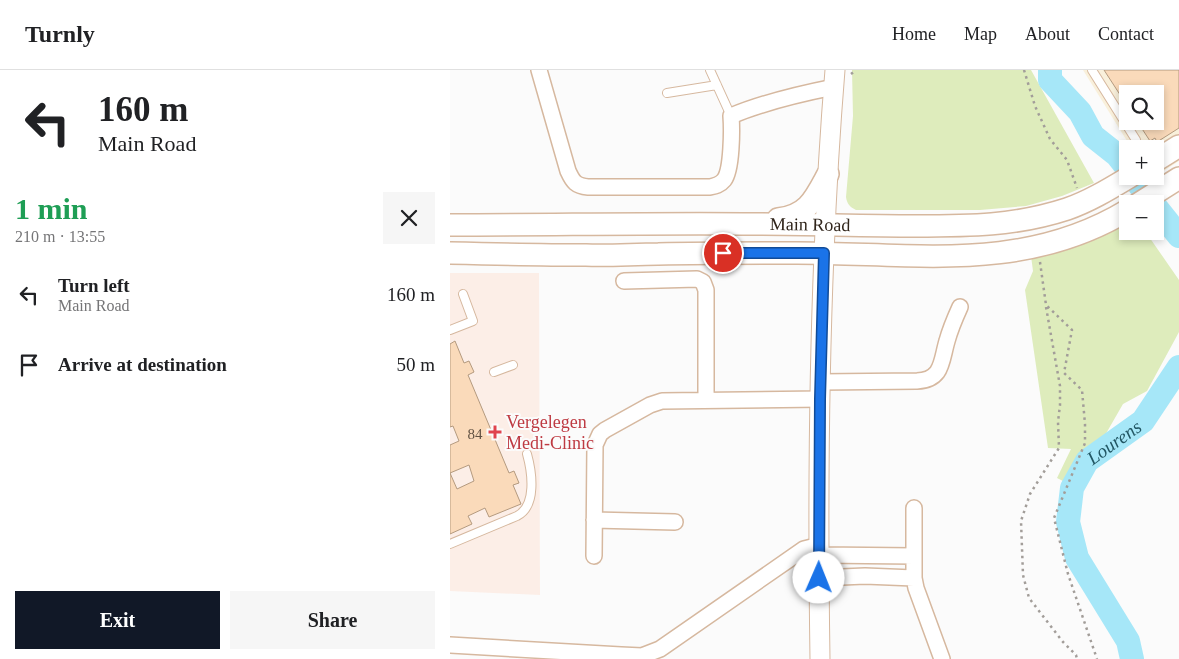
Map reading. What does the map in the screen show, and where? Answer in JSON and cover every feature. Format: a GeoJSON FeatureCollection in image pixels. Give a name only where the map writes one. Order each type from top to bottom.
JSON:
{"type":"FeatureCollection","features":[{"type":"Feature","properties":{"kind":"main road"},"geometry":{"type":"LineString","coordinates":[[1164,156],[1179,146]]}},
{"type":"Feature","properties":{"kind":"main road"},"geometry":{"type":"LineString","coordinates":[[748,224],[795,216],[816,198],[828,174]]}},
{"type":"Feature","properties":{"kind":"main road"},"geometry":{"type":"LineString","coordinates":[[1153,195],[1179,178]]}},
{"type":"Feature","properties":{"kind":"main road","name":"Main Road"},"geometry":{"type":"LineString","coordinates":[[450,225],[748,224],[973,226],[1006,224],[1037,218],[1069,208],[1119,183]]}},
{"type":"Feature","properties":{"kind":"main road","name":"Main Road"},"geometry":{"type":"LineString","coordinates":[[450,254],[588,256],[824,253],[936,256],[998,254],[1069,239],[1119,215]]}},
{"type":"Feature","properties":{"kind":"street"},"geometry":{"type":"LineString","coordinates":[[539,70],[568,171],[573,182],[580,186],[710,187],[719,184],[727,173],[731,145],[731,116],[749,108],[797,94],[835,78],[824,253],[819,578],[820,659]]}},
{"type":"Feature","properties":{"kind":"street"},"geometry":{"type":"LineString","coordinates":[[624,281],[697,279],[703,282],[706,290],[706,400]]}},
{"type":"Feature","properties":{"kind":"street"},"geometry":{"type":"LineString","coordinates":[[594,556],[595,446],[600,434],[605,430],[656,403],[667,400],[786,399],[821,390],[931,379],[939,370],[947,340],[960,307]]}},
{"type":"Feature","properties":{"kind":"street"},"geometry":{"type":"LineString","coordinates":[[914,508],[914,578],[942,659]]}},
{"type":"Feature","properties":{"kind":"street"},"geometry":{"type":"LineString","coordinates":[[594,520],[675,522]]}},
{"type":"Feature","properties":{"kind":"street"},"geometry":{"type":"LineString","coordinates":[[450,645],[582,656],[657,656],[804,548],[914,556]]}},
{"type":"Feature","properties":{"kind":"street"},"geometry":{"type":"LineString","coordinates":[[819,578],[914,578]]}},
{"type":"Feature","properties":{"kind":"lane"},"geometry":{"type":"LineString","coordinates":[[710,70],[731,116]]}},
{"type":"Feature","properties":{"kind":"lane"},"geometry":{"type":"LineString","coordinates":[[1092,70],[1136,140]]}},
{"type":"Feature","properties":{"kind":"lane"},"geometry":{"type":"LineString","coordinates":[[667,93],[717,85]]}},
{"type":"Feature","properties":{"kind":"lane"},"geometry":{"type":"LineString","coordinates":[[450,330],[473,321],[463,294]]}},
{"type":"Feature","properties":{"kind":"lane"},"geometry":{"type":"LineString","coordinates":[[494,372],[513,365]]}},
{"type":"Feature","properties":{"kind":"lane"},"geometry":{"type":"LineString","coordinates":[[450,544],[517,516],[526,510],[531,500],[530,467],[527,454]]}},
{"type":"Feature","properties":{"kind":"path"},"geometry":{"type":"LineString","coordinates":[[1024,70],[1035,106],[1050,138],[1067,160],[1089,199]]}},
{"type":"Feature","properties":{"kind":"path"},"geometry":{"type":"LineString","coordinates":[[1038,247],[1060,386],[1060,405],[1058,448],[1030,494],[1021,521],[1023,575],[1029,598],[1063,642],[1076,655],[1077,659]]}},
{"type":"Feature","properties":{"kind":"path"},"geometry":{"type":"LineString","coordinates":[[1046,305],[1072,330],[1064,373],[1082,390],[1086,424],[1085,444],[1054,518],[1068,574],[1097,659]]}},
{"type":"Feature","properties":{"kind":"shaded area"},"geometry":{"type":"Polygon","coordinates":[[[1083,70],[1179,70],[1179,161],[1164,171],[1164,140],[1126,140],[1120,130],[1164,130],[1164,85],[1119,85],[1119,128],[1083,70]]]}},
{"type":"Feature","properties":{"kind":"shaded area","name":"Vergelegen Medi-Clinic"},"geometry":{"type":"Polygon","coordinates":[[[450,273],[539,273],[540,595],[450,591],[450,273]]]}},
{"type":"Feature","properties":{"kind":"green space"},"geometry":{"type":"Polygon","coordinates":[[[852,70],[1031,70],[1094,183],[1062,196],[1026,206],[980,210],[856,210],[849,205],[846,197],[853,116],[852,70]]]}},
{"type":"Feature","properties":{"kind":"green space"},"geometry":{"type":"Polygon","coordinates":[[[1119,226],[1119,240],[1151,240],[1179,280],[1179,332],[1147,391],[1123,404],[1104,437],[1084,457],[1071,485],[1057,478],[1071,449],[1048,448],[1025,290],[1033,271],[1031,256],[1081,244],[1119,226]]]}},
{"type":"Feature","properties":{"kind":"building"},"geometry":{"type":"Polygon","coordinates":[[[1104,70],[1179,70],[1179,128],[1160,140],[1156,140],[1155,138],[1149,140],[1143,130],[1164,130],[1164,85],[1119,85],[1119,93],[1104,70]]]}},
{"type":"Feature","properties":{"kind":"building"},"geometry":{"type":"Polygon","coordinates":[[[455,341],[464,363],[469,361],[474,372],[468,375],[509,473],[514,471],[519,483],[513,485],[521,504],[489,517],[485,508],[468,516],[472,524],[450,534],[450,473],[450,445],[459,441],[453,426],[450,427],[450,344],[455,341]],[[469,465],[450,473],[457,489],[474,481],[469,465]]]}},
{"type":"Feature","properties":{"kind":"waterway","name":"Lourens"},"geometry":{"type":"LineString","coordinates":[[1050,70],[1050,80],[1080,112],[1093,136],[1119,158]]}},
{"type":"Feature","properties":{"kind":"waterway","name":"Lourens"},"geometry":{"type":"LineString","coordinates":[[1139,185],[1147,195]]}},
{"type":"Feature","properties":{"kind":"waterway","name":"Lourens"},"geometry":{"type":"LineString","coordinates":[[1164,217],[1179,236]]}},
{"type":"Feature","properties":{"kind":"waterway","name":"Lourens"},"geometry":{"type":"LineString","coordinates":[[1132,659],[1128,641],[1077,558],[1068,522],[1072,488],[1087,461],[1143,421],[1179,367]]}},
{"type":"Feature","properties":{"kind":"place","name":"Vergelegen Medi-Clinic"},"geometry":{"type":"Point","coordinates":[495,432]}},
{"type":"Feature","properties":{"kind":"route"},"geometry":{"type":"LineString","coordinates":[[723,253],[824,253],[820,399],[819,578]]}}]}
